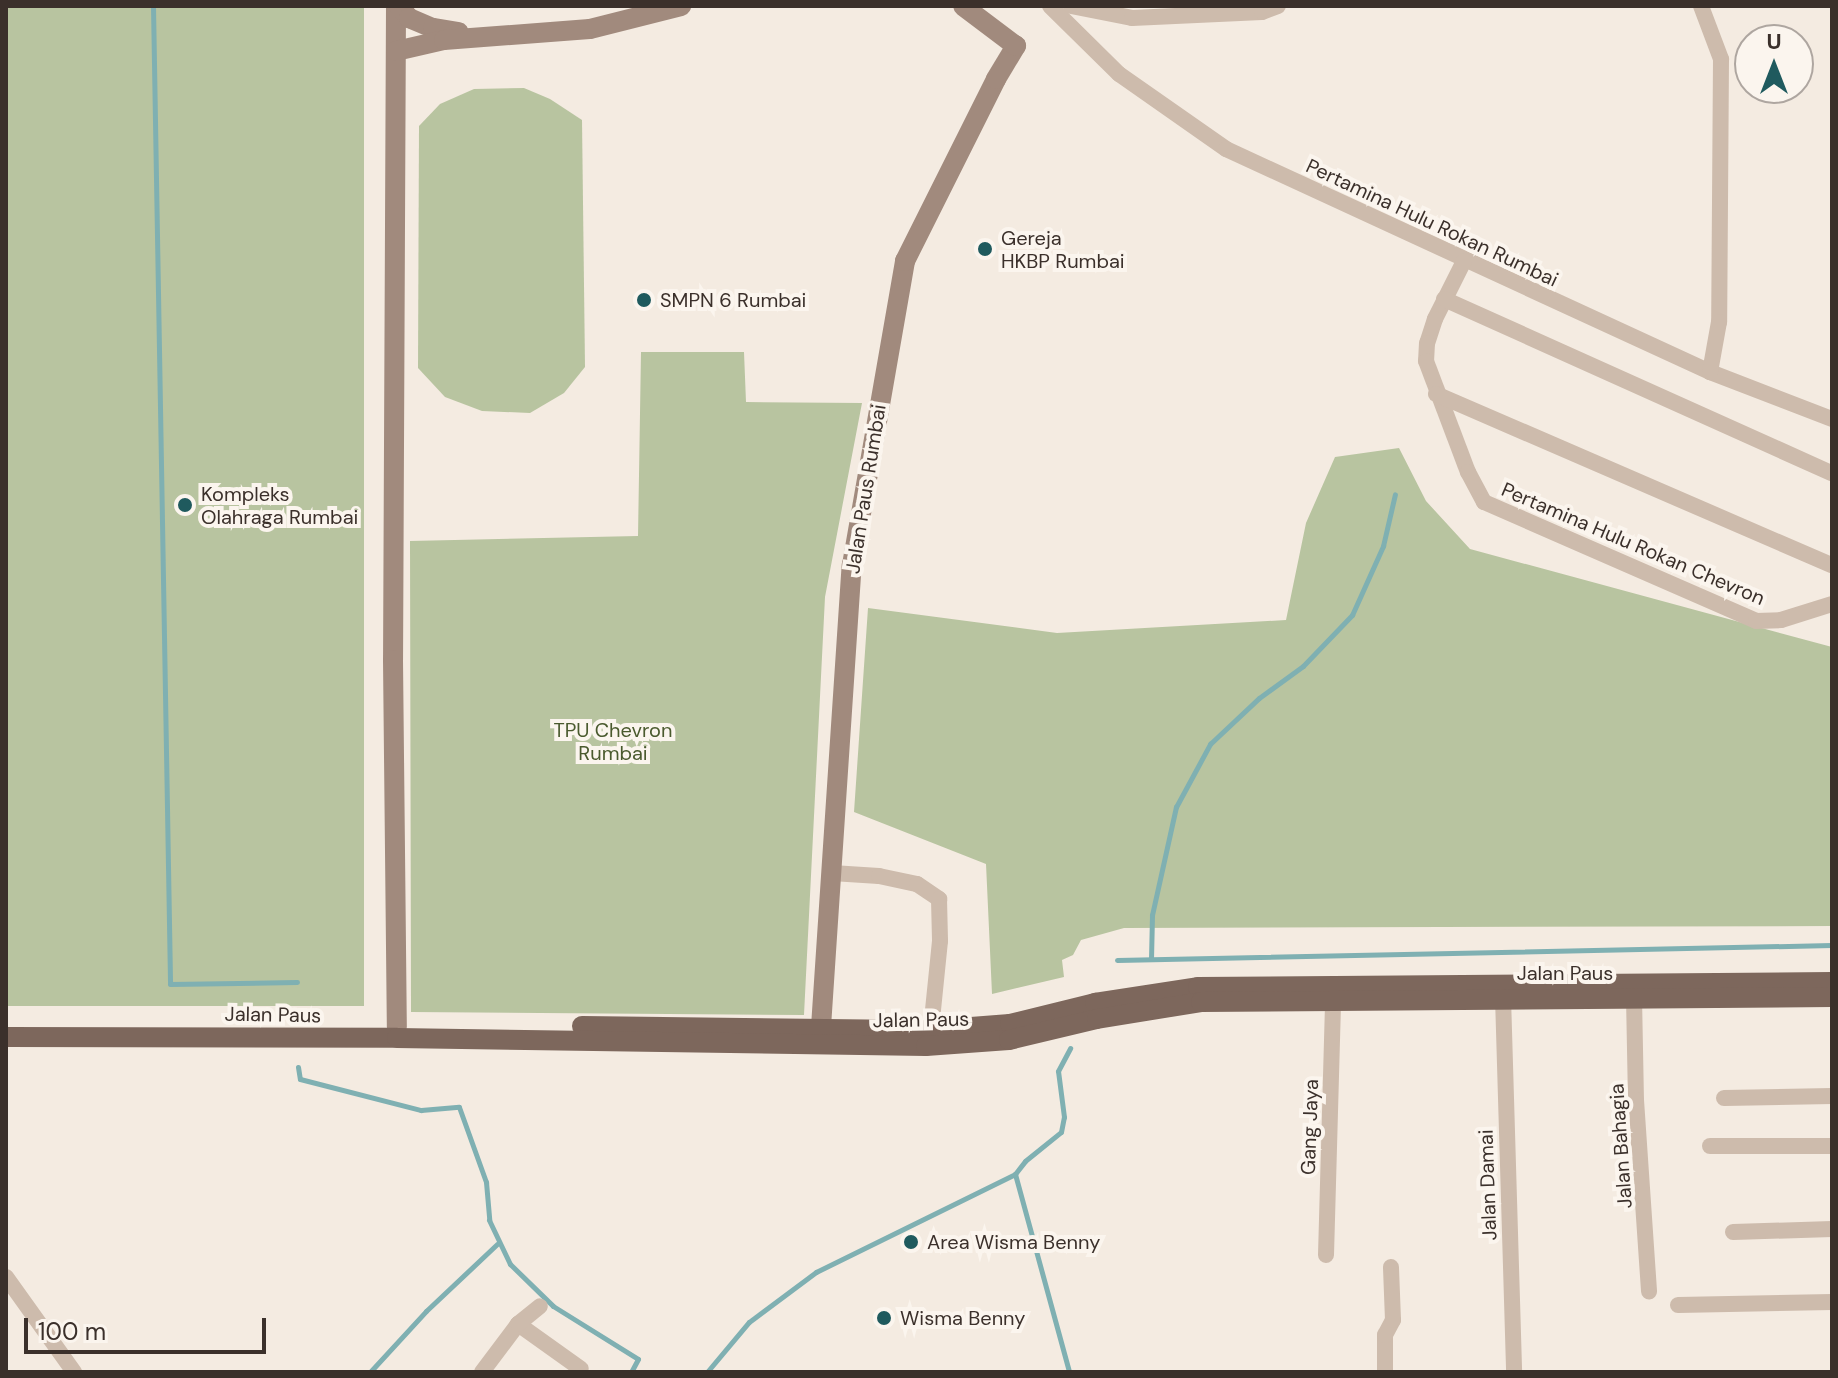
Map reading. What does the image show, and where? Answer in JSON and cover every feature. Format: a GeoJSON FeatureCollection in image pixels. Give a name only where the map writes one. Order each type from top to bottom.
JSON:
{"type":"FeatureCollection","features":[{"type":"Feature","properties":{"kind":"main road","name":"Jalan Paus"},"geometry":{"type":"LineString","coordinates":[[6,1037],[821,1027],[931,1030],[1010,1024],[1095,1003],[1198,987],[1832,982]]}},
{"type":"Feature","properties":{"kind":"main road","name":"Jalan Paus"},"geometry":{"type":"LineString","coordinates":[[6,1026],[397,1032],[926,1046],[1009,1040],[1097,1019],[1201,1002],[1503,997],[1832,997]]}},
{"type":"Feature","properties":{"kind":"street"},"geometry":{"type":"LineString","coordinates":[[398,6],[409,18],[433,28],[477,39]]}},
{"type":"Feature","properties":{"kind":"street"},"geometry":{"type":"LineString","coordinates":[[397,1032],[393,660],[398,6]]}},
{"type":"Feature","properties":{"kind":"street"},"geometry":{"type":"LineString","coordinates":[[396,51],[430,42],[590,29],[681,6]]}},
{"type":"Feature","properties":{"kind":"street","name":"Jalan Paus Rumbai"},"geometry":{"type":"LineString","coordinates":[[821,1027],[852,565],[905,261],[988,93],[1016,46],[963,6]]}},
{"type":"Feature","properties":{"kind":"street","name":"Pertamina Hulu Rokan Rumbai"},"geometry":{"type":"LineString","coordinates":[[1050,6],[1119,74],[1226,149],[1710,372],[1832,419]]}},
{"type":"Feature","properties":{"kind":"street"},"geometry":{"type":"LineString","coordinates":[[1071,6],[1132,18],[1262,12],[1278,6]]}},
{"type":"Feature","properties":{"kind":"street"},"geometry":{"type":"LineString","coordinates":[[1701,6],[1721,59],[1719,322],[1710,372]]}},
{"type":"Feature","properties":{"kind":"street","name":"Pertamina Hulu Rokan Chevron"},"geometry":{"type":"LineString","coordinates":[[1464,261],[1444,299],[1427,343],[1426,361],[1436,394],[1476,491],[1484,502],[1756,621],[1781,620],[1832,604]]}},
{"type":"Feature","properties":{"kind":"street"},"geometry":{"type":"LineString","coordinates":[[1444,299],[1832,473]]}},
{"type":"Feature","properties":{"kind":"street"},"geometry":{"type":"LineString","coordinates":[[1436,394],[1832,565]]}},
{"type":"Feature","properties":{"kind":"street"},"geometry":{"type":"LineString","coordinates":[[832,873],[917,884],[936,895],[940,902],[940,941],[931,1030]]}},
{"type":"Feature","properties":{"kind":"street","name":"Jalan Damai"},"geometry":{"type":"LineString","coordinates":[[1503,997],[1514,1372]]}},
{"type":"Feature","properties":{"kind":"street","name":"Jalan Bahagia"},"geometry":{"type":"LineString","coordinates":[[1634,997],[1636,1100],[1649,1292]]}},
{"type":"Feature","properties":{"kind":"street","name":"Gang Jaya"},"geometry":{"type":"LineString","coordinates":[[1326,1255],[1333,1001]]}},
{"type":"Feature","properties":{"kind":"street"},"geometry":{"type":"LineString","coordinates":[[1724,1098],[1832,1096]]}},
{"type":"Feature","properties":{"kind":"street"},"geometry":{"type":"LineString","coordinates":[[1710,1146],[1832,1146]]}},
{"type":"Feature","properties":{"kind":"street"},"geometry":{"type":"LineString","coordinates":[[1733,1232],[1832,1229]]}},
{"type":"Feature","properties":{"kind":"street"},"geometry":{"type":"LineString","coordinates":[[1385,1372],[1385,1335],[1393,1320],[1391,1267]]}},
{"type":"Feature","properties":{"kind":"street"},"geometry":{"type":"LineString","coordinates":[[6,1277],[74,1372]]}},
{"type":"Feature","properties":{"kind":"street"},"geometry":{"type":"LineString","coordinates":[[1678,1305],[1832,1302]]}},
{"type":"Feature","properties":{"kind":"street"},"geometry":{"type":"LineString","coordinates":[[482,1372],[518,1324],[540,1306]]}},
{"type":"Feature","properties":{"kind":"street"},"geometry":{"type":"LineString","coordinates":[[518,1324],[581,1369]]}},
{"type":"Feature","properties":{"kind":"green space","name":"Kompleks Olahraga Rumbai"},"geometry":{"type":"Polygon","coordinates":[[[6,6],[364,6],[364,1006],[6,1006],[6,6]]]}},
{"type":"Feature","properties":{"kind":"green space"},"geometry":{"type":"Polygon","coordinates":[[[524,88],[550,99],[582,120],[585,367],[564,393],[530,413],[482,411],[445,397],[418,368],[419,126],[440,104],[474,89],[524,88]]]}},
{"type":"Feature","properties":{"kind":"green space","name":"TPU Chevron Rumbai"},"geometry":{"type":"Polygon","coordinates":[[[641,352],[744,352],[746,402],[862,403],[825,597],[804,1015],[411,1012],[410,541],[638,536],[641,352]]]}},
{"type":"Feature","properties":{"kind":"green space"},"geometry":{"type":"Polygon","coordinates":[[[1399,448],[1426,501],[1470,549],[1832,647],[1832,926],[1124,928],[1081,940],[1073,955],[1062,960],[1064,977],[992,994],[986,864],[854,812],[868,608],[1057,633],[1286,620],[1306,523],[1335,457],[1399,448]]]}},
{"type":"Feature","properties":{"kind":"waterway"},"geometry":{"type":"LineString","coordinates":[[153,6],[170,984],[297,982]]}},
{"type":"Feature","properties":{"kind":"waterway"},"geometry":{"type":"LineString","coordinates":[[1151,959],[1152,915],[1176,807],[1210,744],[1259,698],[1303,666],[1352,615],[1383,546],[1395,494]]}},
{"type":"Feature","properties":{"kind":"waterway"},"geometry":{"type":"LineString","coordinates":[[1117,960],[1832,945]]}},
{"type":"Feature","properties":{"kind":"waterway"},"geometry":{"type":"LineString","coordinates":[[707,1372],[749,1322],[816,1272],[1015,1174],[1025,1161],[1061,1132],[1064,1117],[1058,1071],[1070,1048]]}},
{"type":"Feature","properties":{"kind":"waterway"},"geometry":{"type":"LineString","coordinates":[[298,1067],[300,1079],[421,1110],[459,1107],[486,1182],[489,1220],[510,1264],[553,1306],[638,1359],[631,1372]]}},
{"type":"Feature","properties":{"kind":"waterway"},"geometry":{"type":"LineString","coordinates":[[1015,1174],[1069,1372]]}},
{"type":"Feature","properties":{"kind":"waterway"},"geometry":{"type":"LineString","coordinates":[[370,1372],[426,1311],[497,1244]]}},
{"type":"Feature","properties":{"kind":"place","name":"Gereja HKBP Rumbai"},"geometry":{"type":"Point","coordinates":[985,249]}},
{"type":"Feature","properties":{"kind":"place","name":"SMPN 6 Rumbai"},"geometry":{"type":"Point","coordinates":[644,300]}},
{"type":"Feature","properties":{"kind":"place","name":"Kompleks Olahraga Rumbai"},"geometry":{"type":"Point","coordinates":[185,505]}},
{"type":"Feature","properties":{"kind":"place","name":"Area Wisma Benny"},"geometry":{"type":"Point","coordinates":[911,1242]}},
{"type":"Feature","properties":{"kind":"place","name":"Wisma Benny"},"geometry":{"type":"Point","coordinates":[884,1318]}}]}
